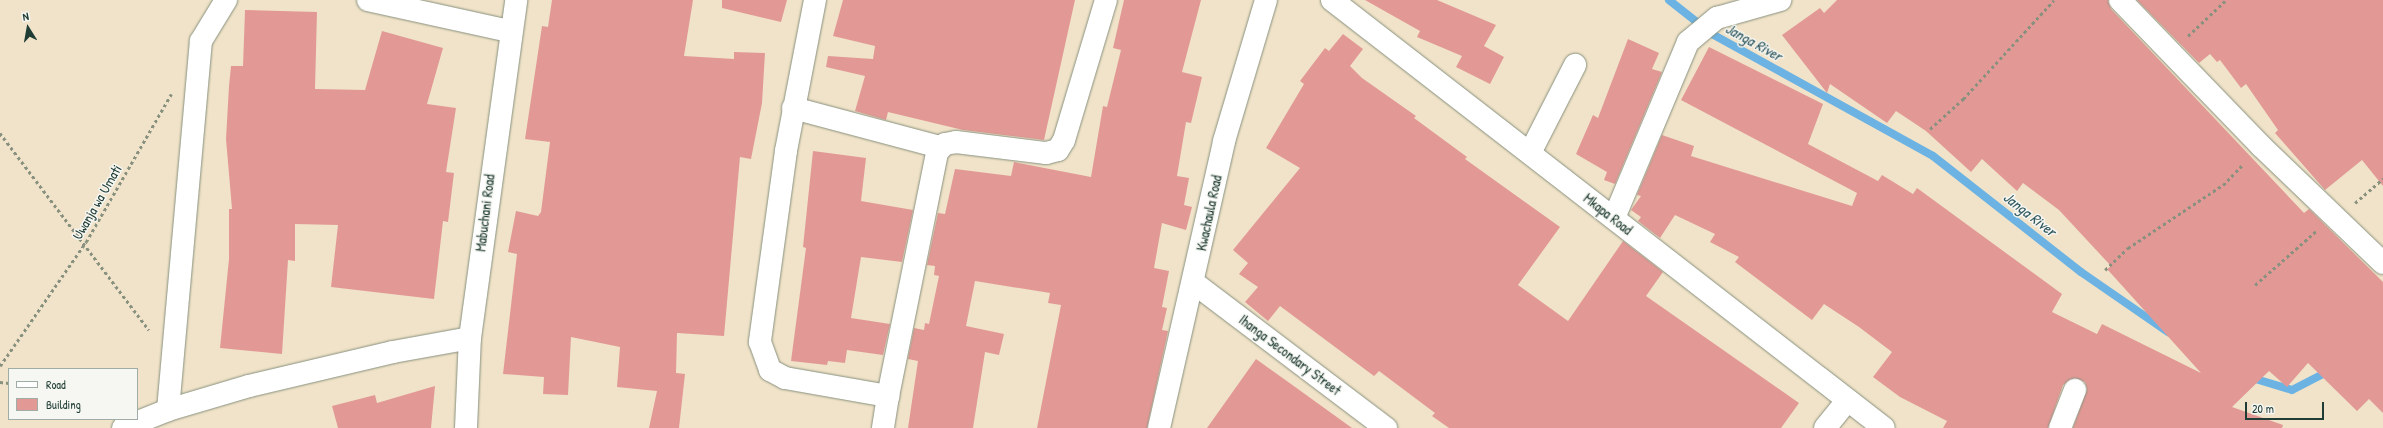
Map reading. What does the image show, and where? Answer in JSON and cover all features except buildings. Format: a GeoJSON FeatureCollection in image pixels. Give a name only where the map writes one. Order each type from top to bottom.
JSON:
{"type":"FeatureCollection","features":[{"type":"Feature","properties":{"kind":"street"},"geometry":{"type":"LineString","coordinates":[[168,410],[201,41],[226,0]]}},
{"type":"Feature","properties":{"kind":"street"},"geometry":{"type":"LineString","coordinates":[[368,0],[509,31]]}},
{"type":"Feature","properties":{"kind":"street","name":"Mabuchani Road"},"geometry":{"type":"LineString","coordinates":[[466,428],[470,338],[509,31],[516,0]]}},
{"type":"Feature","properties":{"kind":"street"},"geometry":{"type":"LineString","coordinates":[[815,0],[793,108],[762,311],[760,342],[763,359],[770,370],[785,378],[888,396]]}},
{"type":"Feature","properties":{"kind":"street"},"geometry":{"type":"LineString","coordinates":[[793,108],[940,147],[956,142],[1046,153],[1058,150],[1064,140],[1106,0]]}},
{"type":"Feature","properties":{"kind":"street","name":"Kwachaula Road"},"geometry":{"type":"LineString","coordinates":[[1158,428],[1194,283],[1224,141],[1266,0]]}},
{"type":"Feature","properties":{"kind":"street","name":"Mkapa Road"},"geometry":{"type":"LineString","coordinates":[[1332,0],[1884,428]]}},
{"type":"Feature","properties":{"kind":"street"},"geometry":{"type":"LineString","coordinates":[[1614,218],[1683,52],[1696,33],[1717,18],[1780,0]]}},
{"type":"Feature","properties":{"kind":"street"},"geometry":{"type":"LineString","coordinates":[[2120,0],[2261,146],[2383,263]]}},
{"type":"Feature","properties":{"kind":"street"},"geometry":{"type":"LineString","coordinates":[[1530,153],[1575,65]]}},
{"type":"Feature","properties":{"kind":"street"},"geometry":{"type":"LineString","coordinates":[[883,428],[888,396],[940,147]]}},
{"type":"Feature","properties":{"kind":"street","name":"Ihanga Secondary Street"},"geometry":{"type":"LineString","coordinates":[[1194,283],[1386,428]]}},
{"type":"Feature","properties":{"kind":"street"},"geometry":{"type":"LineString","coordinates":[[123,428],[168,410],[307,371],[470,338]]}},
{"type":"Feature","properties":{"kind":"street"},"geometry":{"type":"LineString","coordinates":[[2060,428],[2075,390]]}},
{"type":"Feature","properties":{"kind":"street"},"geometry":{"type":"LineString","coordinates":[[1825,428],[1848,400]]}},
{"type":"Feature","properties":{"kind":"path"},"geometry":{"type":"LineString","coordinates":[[1930,129],[1963,99],[2054,0]]}},
{"type":"Feature","properties":{"kind":"path"},"geometry":{"type":"LineString","coordinates":[[2170,52],[2226,0]]}},
{"type":"Feature","properties":{"kind":"path","name":"Uwanja wa Umati"},"geometry":{"type":"LineString","coordinates":[[0,366],[86,242],[174,88]]}},
{"type":"Feature","properties":{"kind":"path"},"geometry":{"type":"LineString","coordinates":[[0,133],[86,242],[172,362]]}},
{"type":"Feature","properties":{"kind":"path"},"geometry":{"type":"LineString","coordinates":[[2104,270],[2128,248],[2222,185],[2261,146]]}},
{"type":"Feature","properties":{"kind":"path"},"geometry":{"type":"LineString","coordinates":[[2255,285],[2303,246],[2334,217],[2383,179]]}},
{"type":"Feature","properties":{"kind":"waterway","name":"Janga River"},"geometry":{"type":"LineString","coordinates":[[1669,0],[1712,34],[1933,156],[2081,272],[2168,332]]}},
{"type":"Feature","properties":{"kind":"waterway","name":"Janga River"},"geometry":{"type":"LineString","coordinates":[[2249,377],[2292,390],[2329,371]]}}]}
